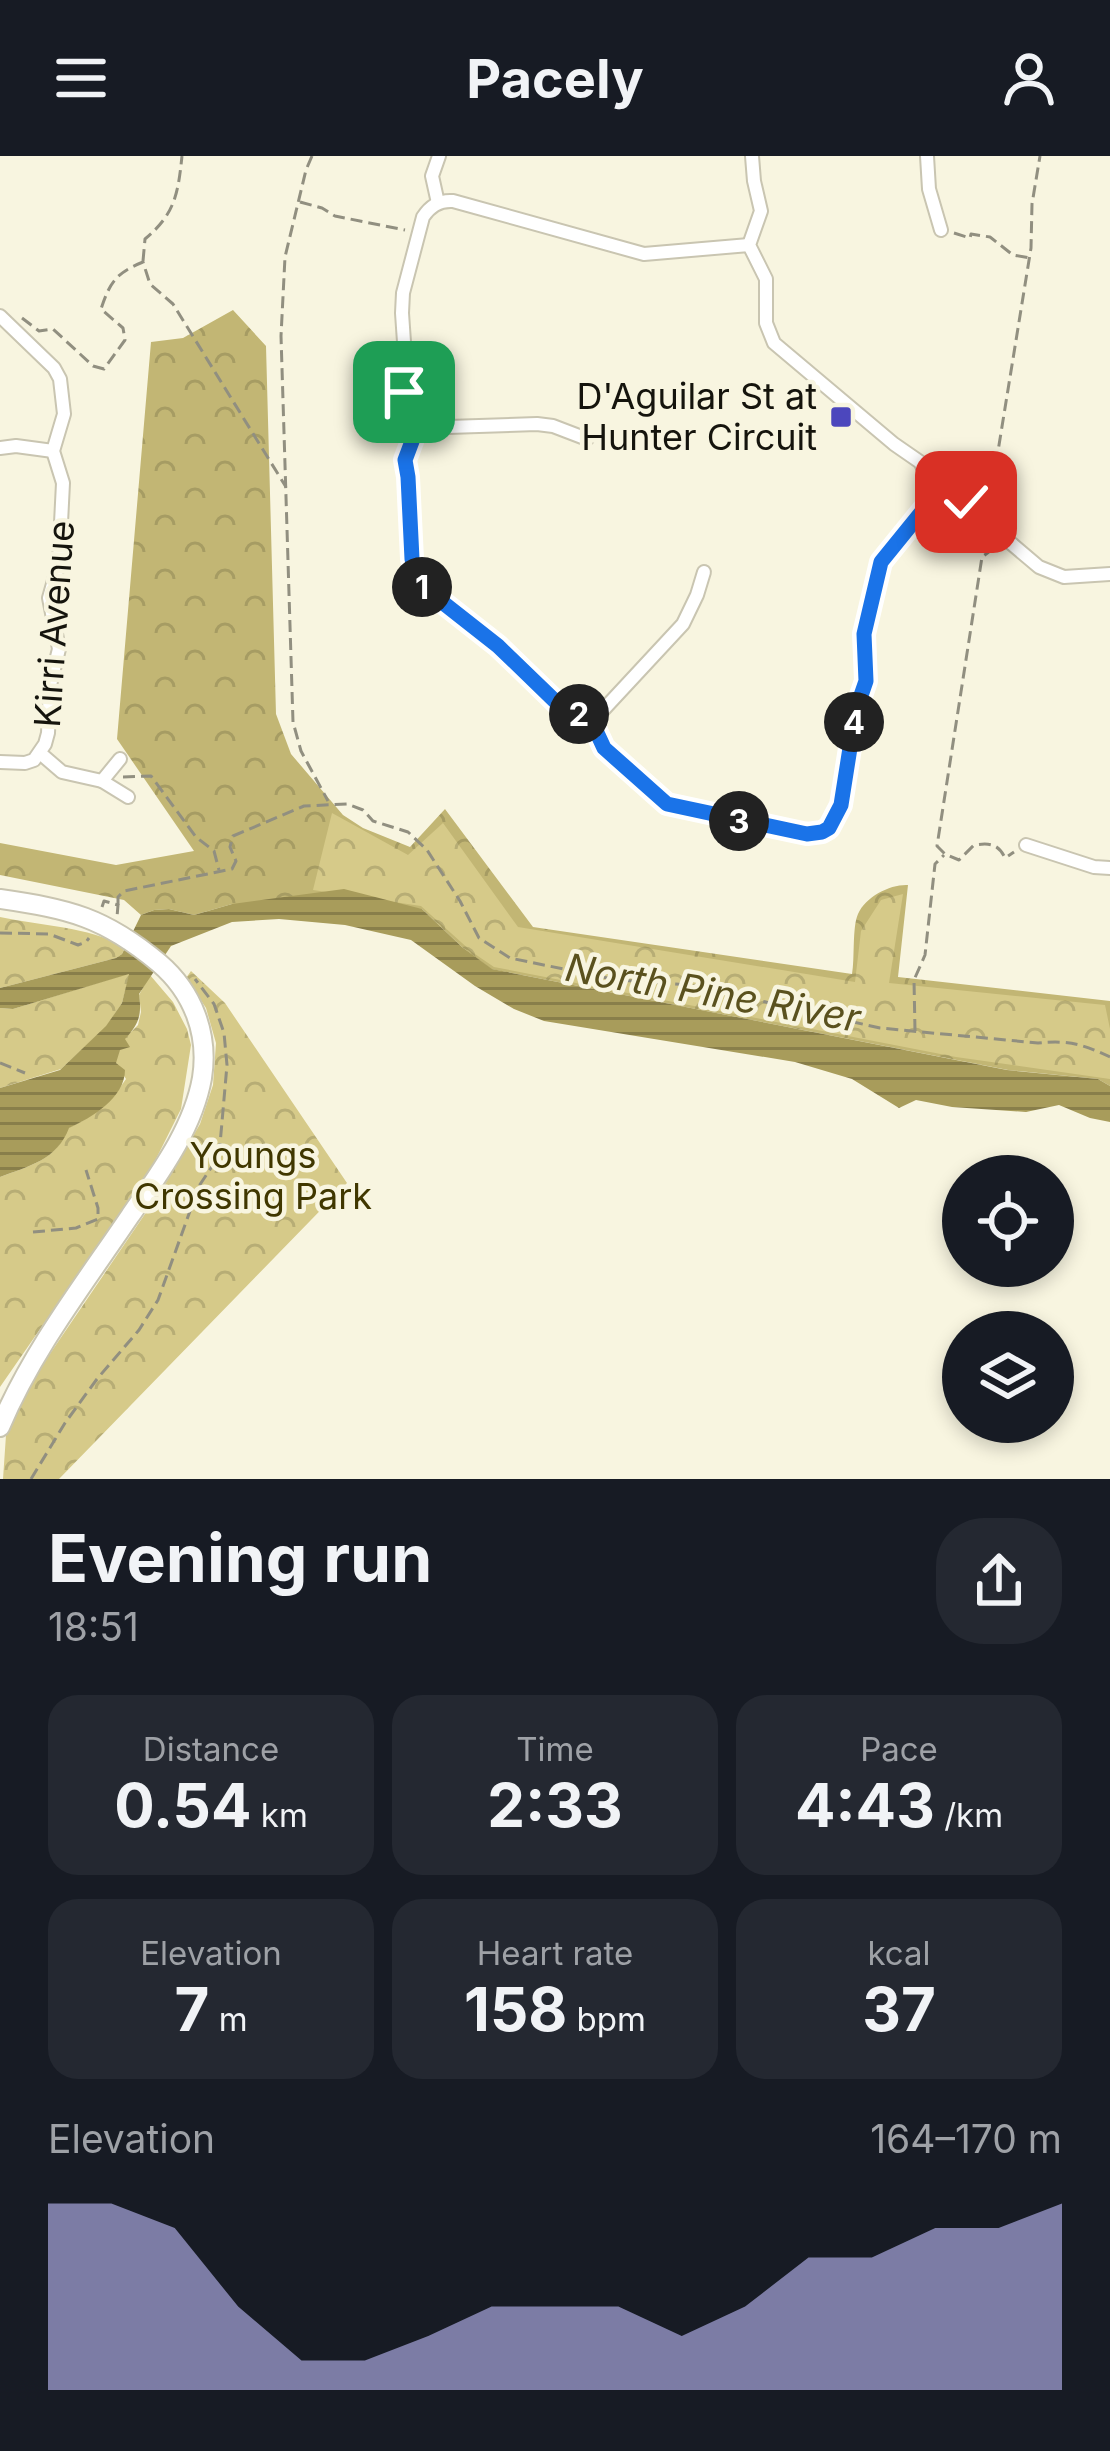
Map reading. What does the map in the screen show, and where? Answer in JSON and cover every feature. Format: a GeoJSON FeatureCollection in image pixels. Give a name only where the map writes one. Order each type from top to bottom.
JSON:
{"type":"FeatureCollection","features":[{"type":"Feature","properties":{"kind":"main road"},"geometry":{"type":"LineString","coordinates":[[0,899],[73,912],[125,930],[186,994],[203,1036],[197,1097],[186,1124],[163,1167],[35,1358],[0,1427]]}},
{"type":"Feature","properties":{"kind":"street"},"geometry":{"type":"LineString","coordinates":[[438,202],[432,176],[439,156]]}},
{"type":"Feature","properties":{"kind":"street"},"geometry":{"type":"LineString","coordinates":[[752,156],[761,211],[749,245],[766,278],[766,323],[774,343],[920,462],[937,493],[974,507],[1050,573],[1078,578],[1110,574]]}},
{"type":"Feature","properties":{"kind":"street"},"geometry":{"type":"LineString","coordinates":[[926,156],[940,230]]}},
{"type":"Feature","properties":{"kind":"street"},"geometry":{"type":"LineString","coordinates":[[749,245],[644,254],[453,201],[438,202],[423,217],[402,313],[404,399],[417,428],[405,460],[417,580],[498,646],[558,704],[592,722],[604,748],[667,804],[807,834],[822,832],[834,822],[841,805],[856,710],[866,681],[864,634],[881,562],[937,493]]}},
{"type":"Feature","properties":{"kind":"street","name":"Kirri Avenue"},"geometry":{"type":"LineString","coordinates":[[0,762],[25,763],[40,753],[48,734],[50,685],[59,650],[49,598],[59,563],[63,483],[53,451],[64,414],[60,380],[6,314]]}},
{"type":"Feature","properties":{"kind":"street"},"geometry":{"type":"LineString","coordinates":[[417,428],[537,424],[587,439]]}},
{"type":"Feature","properties":{"kind":"street"},"geometry":{"type":"LineString","coordinates":[[0,448],[53,451]]}},
{"type":"Feature","properties":{"kind":"street"},"geometry":{"type":"LineString","coordinates":[[592,722],[683,624],[704,572]]}},
{"type":"Feature","properties":{"kind":"street"},"geometry":{"type":"LineString","coordinates":[[40,753],[62,772],[102,781],[128,797]]}},
{"type":"Feature","properties":{"kind":"street"},"geometry":{"type":"LineString","coordinates":[[102,781],[120,759]]}},
{"type":"Feature","properties":{"kind":"street"},"geometry":{"type":"LineString","coordinates":[[1026,845],[1110,868]]}},
{"type":"Feature","properties":{"kind":"path"},"geometry":{"type":"LineString","coordinates":[[182,156],[178,190],[165,222],[145,239],[143,262],[150,284],[173,304],[286,488]]}},
{"type":"Feature","properties":{"kind":"path"},"geometry":{"type":"LineString","coordinates":[[312,156],[285,256],[281,336],[292,722],[328,803]]}},
{"type":"Feature","properties":{"kind":"path"},"geometry":{"type":"LineString","coordinates":[[974,507],[993,482],[1030,258],[1040,156]]}},
{"type":"Feature","properties":{"kind":"path"},"geometry":{"type":"LineString","coordinates":[[298,201],[335,216],[403,228],[418,236]]}},
{"type":"Feature","properties":{"kind":"path"},"geometry":{"type":"LineString","coordinates":[[940,230],[970,238],[990,237],[1013,255],[1030,258]]}},
{"type":"Feature","properties":{"kind":"path"},"geometry":{"type":"LineString","coordinates":[[6,314],[39,331],[53,329],[93,366],[104,369],[125,340],[123,328],[101,309],[108,287],[124,270],[143,262]]}},
{"type":"Feature","properties":{"kind":"path"},"geometry":{"type":"LineString","coordinates":[[1005,538],[982,557],[937,846],[959,860],[974,845],[990,843],[1005,858],[1026,845]]}},
{"type":"Feature","properties":{"kind":"path"},"geometry":{"type":"LineString","coordinates":[[102,781],[151,776],[196,838],[214,850],[220,872]]}},
{"type":"Feature","properties":{"kind":"path"},"geometry":{"type":"LineString","coordinates":[[125,930],[117,916],[118,897],[124,891],[232,869],[236,861],[230,847],[233,836],[304,806],[347,804],[363,810],[373,821],[408,832],[427,850],[479,938],[510,958],[617,980],[690,985],[880,1028],[1038,1043],[1079,1042],[1110,1057]]}},
{"type":"Feature","properties":{"kind":"path"},"geometry":{"type":"LineString","coordinates":[[915,1033],[914,980],[925,955],[935,864],[945,854]]}},
{"type":"Feature","properties":{"kind":"path"},"geometry":{"type":"LineString","coordinates":[[101,909],[104,901],[118,905]]}},
{"type":"Feature","properties":{"kind":"path"},"geometry":{"type":"LineString","coordinates":[[0,933],[50,934],[79,944],[88,940],[93,929]]}},
{"type":"Feature","properties":{"kind":"path"},"geometry":{"type":"LineString","coordinates":[[31,1479],[65,1423],[158,1300],[199,1186],[219,1156],[227,1064],[224,1033],[214,1004],[192,976]]}},
{"type":"Feature","properties":{"kind":"path"},"geometry":{"type":"LineString","coordinates":[[0,1063],[25,1073]]}},
{"type":"Feature","properties":{"kind":"path"},"geometry":{"type":"LineString","coordinates":[[33,1232],[86,1226],[98,1219],[86,1170]]}},
{"type":"Feature","properties":{"kind":"green space"},"geometry":{"type":"Polygon","coordinates":[[[233,310],[266,346],[276,714],[291,754],[343,815],[410,847],[445,809],[533,927],[852,974],[858,914],[880,892],[908,885],[898,977],[1110,1001],[1110,1086],[1098,1079],[1008,1070],[491,969],[422,909],[232,904],[194,915],[169,909],[141,915],[124,900],[0,875],[0,843],[116,865],[194,851],[117,739],[151,342],[183,338],[233,310]]]}},
{"type":"Feature","properties":{"kind":"green space"},"geometry":{"type":"Polygon","coordinates":[[[332,813],[408,855],[443,823],[518,927],[855,982],[861,931],[881,900],[903,894],[889,983],[1105,1005],[1110,1079],[956,1057],[494,967],[421,906],[313,890],[332,813]]]}},
{"type":"Feature","properties":{"kind":"green space"},"geometry":{"type":"Polygon","coordinates":[[[0,917],[80,931],[125,947],[116,958],[0,988],[0,917]]]}},
{"type":"Feature","properties":{"kind":"green space","name":"Youngs Crossing Park"},"geometry":{"type":"Polygon","coordinates":[[[191,971],[225,1003],[347,1183],[59,1479],[3,1479],[6,1435],[28,1386],[164,1186],[200,1124],[213,1085],[216,1043],[206,1008],[186,978],[191,971]]]}},
{"type":"Feature","properties":{"kind":"green space"},"geometry":{"type":"Polygon","coordinates":[[[130,973],[122,1003],[106,1027],[61,1069],[0,1088],[0,1008],[13,1009],[130,973]]]}},
{"type":"Feature","properties":{"kind":"green space","name":"Youngs Crossing Park"},"geometry":{"type":"Polygon","coordinates":[[[150,975],[173,1002],[191,1045],[181,1109],[151,1169],[0,1387],[0,1177],[49,1155],[68,1128],[101,1108],[126,1079],[116,1058],[124,1039],[138,1025],[139,995],[150,975]]]}},
{"type":"Feature","properties":{"kind":"shaded area","name":"North Pine River"},"geometry":{"type":"Polygon","coordinates":[[[344,889],[422,909],[492,969],[1007,1070],[1098,1079],[1110,1086],[1110,1122],[1059,1105],[1026,1112],[916,1100],[899,1108],[852,1079],[795,1062],[544,1021],[475,986],[411,940],[345,925],[279,919],[232,922],[171,946],[139,994],[138,1019],[125,1039],[130,1047],[120,1050],[116,1063],[125,1070],[113,1098],[69,1128],[50,1155],[0,1177],[0,1088],[60,1070],[106,1026],[122,1003],[129,974],[13,1009],[0,1008],[0,988],[116,958],[141,915],[154,910],[194,915],[232,904],[344,889]]]}},
{"type":"Feature","properties":{"kind":"place","name":"D'Aguilar St at Hunter Circuit"},"geometry":{"type":"Point","coordinates":[841,417]}},
{"type":"Feature","properties":{"kind":"route"},"geometry":{"type":"LineString","coordinates":[[404,392],[417,428],[405,460],[412,559],[423,587],[498,646],[564,709],[592,722],[604,748],[657,798],[679,808],[807,834],[829,828],[841,805],[856,710],[866,681],[864,634],[881,562],[937,493],[966,502]]}}]}
